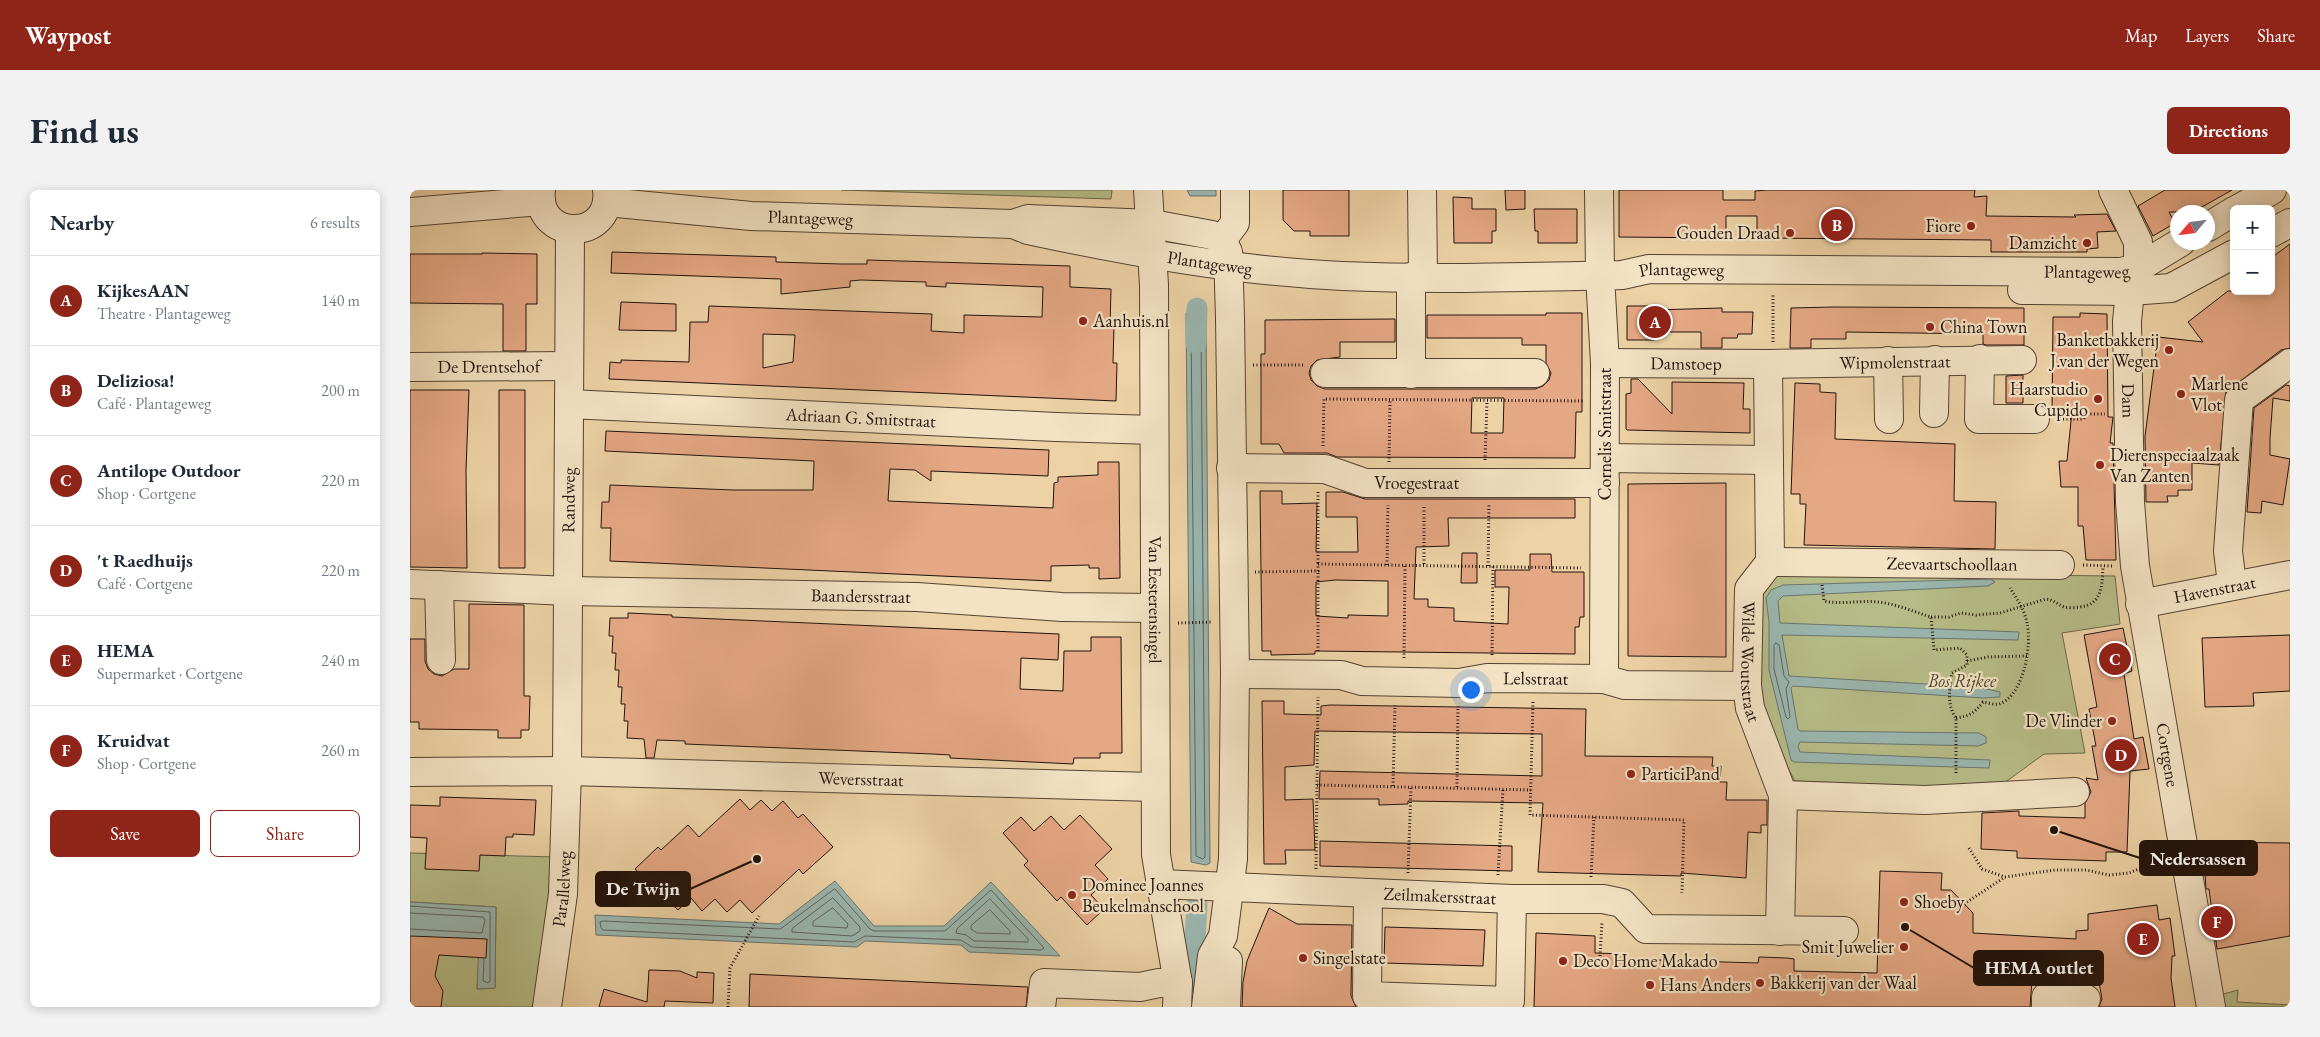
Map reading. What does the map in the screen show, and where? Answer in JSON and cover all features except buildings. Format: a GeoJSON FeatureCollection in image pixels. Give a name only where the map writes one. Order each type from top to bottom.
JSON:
{"type":"FeatureCollection","features":[{"type":"Feature","properties":{"kind":"street","name":"Van Eesterensingel"},"geometry":{"type":"LineString","coordinates":[[1148,190],[1153,255],[1154,787],[1156,855],[1177,995]]}},
{"type":"Feature","properties":{"kind":"street"},"geometry":{"type":"LineString","coordinates":[[1206,1007],[1212,956],[1223,936],[1233,860],[1234,572],[1230,365],[1225,253],[1235,223],[1235,190]]}},
{"type":"Feature","properties":{"kind":"street"},"geometry":{"type":"LineString","coordinates":[[1411,374],[1422,190]]}},
{"type":"Feature","properties":{"kind":"street","name":"Cornelis Smitstraat"},"geometry":{"type":"LineString","coordinates":[[1600,190],[1611,276],[1604,401],[1604,679]]}},
{"type":"Feature","properties":{"kind":"street","name":"Dam"},"geometry":{"type":"LineString","coordinates":[[2113,190],[2138,242],[2127,321],[2130,502]]}},
{"type":"Feature","properties":{"kind":"street"},"geometry":{"type":"LineString","coordinates":[[2245,205],[2272,190]]}},
{"type":"Feature","properties":{"kind":"street"},"geometry":{"type":"LineString","coordinates":[[410,212],[541,195],[546,214],[551,220],[570,230],[582,229],[594,223],[602,214],[607,196]]}},
{"type":"Feature","properties":{"kind":"street","name":"Plantageweg"},"geometry":{"type":"LineString","coordinates":[[607,196],[751,216],[1013,224],[1028,230],[1153,255],[1225,253],[1341,276],[1611,276],[1649,269],[2121,272],[2134,280]]}},
{"type":"Feature","properties":{"kind":"street"},"geometry":{"type":"LineString","coordinates":[[2215,223],[2230,213]]}},
{"type":"Feature","properties":{"kind":"street","name":"Plantageweg"},"geometry":{"type":"LineString","coordinates":[[1013,224],[1028,219],[1152,224],[1212,235],[1225,253]]}},
{"type":"Feature","properties":{"kind":"street"},"geometry":{"type":"LineString","coordinates":[[2275,231],[2290,223]]}},
{"type":"Feature","properties":{"kind":"street","name":"Randweg"},"geometry":{"type":"LineString","coordinates":[[567,771],[570,230]]}},
{"type":"Feature","properties":{"kind":"street"},"geometry":{"type":"LineString","coordinates":[[2134,280],[2171,250]]}},
{"type":"Feature","properties":{"kind":"street"},"geometry":{"type":"LineString","coordinates":[[2134,280],[2171,288],[2230,256]]}},
{"type":"Feature","properties":{"kind":"street","name":"Plantageweg"},"geometry":{"type":"LineString","coordinates":[[1611,276],[1649,285],[1772,287],[2134,280]]}},
{"type":"Feature","properties":{"kind":"street"},"geometry":{"type":"LineString","coordinates":[[1980,359],[1979,419],[2036,419]]}},
{"type":"Feature","properties":{"kind":"street","name":"Wipmolenstraat"},"geometry":{"type":"LineString","coordinates":[[1768,364],[1980,359],[2022,360]]}},
{"type":"Feature","properties":{"kind":"street"},"geometry":{"type":"LineString","coordinates":[[1934,413],[1935,360]]}},
{"type":"Feature","properties":{"kind":"street"},"geometry":{"type":"LineString","coordinates":[[1888,361],[1889,419]]}},
{"type":"Feature","properties":{"kind":"street","name":"Damstoep"},"geometry":{"type":"LineString","coordinates":[[1605,363],[1768,364]]}},
{"type":"Feature","properties":{"kind":"street"},"geometry":{"type":"LineString","coordinates":[[2232,584],[2228,551],[2240,400],[2290,363]]}},
{"type":"Feature","properties":{"kind":"street"},"geometry":{"type":"LineString","coordinates":[[1768,364],[1770,562]]}},
{"type":"Feature","properties":{"kind":"street","name":"De Drentsehof"},"geometry":{"type":"LineString","coordinates":[[410,367],[569,366]]}},
{"type":"Feature","properties":{"kind":"street"},"geometry":{"type":"LineString","coordinates":[[1325,373],[1535,373]]}},
{"type":"Feature","properties":{"kind":"street","name":"Adriaan G. Smitstraat"},"geometry":{"type":"LineString","coordinates":[[569,404],[1154,430]]}},
{"type":"Feature","properties":{"kind":"street","name":"Vroegestraat"},"geometry":{"type":"LineString","coordinates":[[1231,468],[1320,469],[1365,483],[1487,483],[1605,471],[1769,460]]}},
{"type":"Feature","properties":{"kind":"street","name":"Cortgene"},"geometry":{"type":"LineString","coordinates":[[2130,502],[2140,604],[2211,1007]]}},
{"type":"Feature","properties":{"kind":"street","name":"Zeevaartschoollaan"},"geometry":{"type":"LineString","coordinates":[[1770,562],[2060,565]]}},
{"type":"Feature","properties":{"kind":"street","name":"Wilde Woutstraat"},"geometry":{"type":"LineString","coordinates":[[1770,562],[1748,589],[1747,686],[1750,708],[1783,795],[1780,931]]}},
{"type":"Feature","properties":{"kind":"street","name":"Havenstraat"},"geometry":{"type":"LineString","coordinates":[[2140,604],[2232,584],[2290,574]]}},
{"type":"Feature","properties":{"kind":"street"},"geometry":{"type":"LineString","coordinates":[[410,584],[568,591]]}},
{"type":"Feature","properties":{"kind":"street"},"geometry":{"type":"LineString","coordinates":[[439,585],[441,660]]}},
{"type":"Feature","properties":{"kind":"street","name":"Baandersstraat"},"geometry":{"type":"LineString","coordinates":[[568,591],[918,597],[1062,607],[1155,608]]}},
{"type":"Feature","properties":{"kind":"street","name":"Lelsstraat"},"geometry":{"type":"LineString","coordinates":[[1235,674],[1341,675],[1362,682],[1459,683],[1491,678],[1533,680],[1604,679],[1625,685],[1747,686]]}},
{"type":"Feature","properties":{"kind":"street","name":"Weversstraat"},"geometry":{"type":"LineString","coordinates":[[410,772],[567,771],[1154,787]]}},
{"type":"Feature","properties":{"kind":"street","name":"Parallelweg"},"geometry":{"type":"LineString","coordinates":[[547,1007],[563,894],[567,771]]}},
{"type":"Feature","properties":{"kind":"street"},"geometry":{"type":"LineString","coordinates":[[1783,795],[1925,800],[2075,792]]}},
{"type":"Feature","properties":{"kind":"street","name":"Zeilmakersstraat"},"geometry":{"type":"LineString","coordinates":[[1160,884],[1408,896],[1596,899],[1622,903],[1646,929],[1844,931]]}},
{"type":"Feature","properties":{"kind":"street","name":"Zeilmakersstraat"},"geometry":{"type":"LineString","coordinates":[[1368,894],[1367,996],[1510,1001],[1504,899]]}},
{"type":"Feature","properties":{"kind":"street"},"geometry":{"type":"LineString","coordinates":[[1223,936],[1228,958],[1226,1007]]}},
{"type":"Feature","properties":{"kind":"street"},"geometry":{"type":"LineString","coordinates":[[1040,1007],[1044,982],[1140,987],[1160,983],[1177,995]]}},
{"type":"Feature","properties":{"kind":"street"},"geometry":{"type":"LineString","coordinates":[[2046,1007],[2046,997],[2086,999]]}},
{"type":"Feature","properties":{"kind":"path"},"geometry":{"type":"LineString","coordinates":[[1772,287],[1774,333]]}},
{"type":"Feature","properties":{"kind":"path"},"geometry":{"type":"LineString","coordinates":[[1230,365],[1325,366],[1325,373]]}},
{"type":"Feature","properties":{"kind":"path"},"geometry":{"type":"LineString","coordinates":[[1316,892],[1318,564],[1324,400],[1604,401]]}},
{"type":"Feature","properties":{"kind":"path"},"geometry":{"type":"LineString","coordinates":[[1387,565],[1390,400]]}},
{"type":"Feature","properties":{"kind":"path"},"geometry":{"type":"LineString","coordinates":[[1487,401],[1488,566]]}},
{"type":"Feature","properties":{"kind":"path"},"geometry":{"type":"LineString","coordinates":[[2064,419],[2084,419],[2086,414],[2128,414]]}},
{"type":"Feature","properties":{"kind":"path"},"geometry":{"type":"LineString","coordinates":[[1424,483],[1424,564]]}},
{"type":"Feature","properties":{"kind":"path"},"geometry":{"type":"LineString","coordinates":[[1318,564],[1605,568]]}},
{"type":"Feature","properties":{"kind":"path"},"geometry":{"type":"LineString","coordinates":[[1393,786],[1405,565]]}},
{"type":"Feature","properties":{"kind":"path"},"geometry":{"type":"LineString","coordinates":[[1956,718],[1968,717],[1977,711],[1983,702],[1998,704],[2007,699],[2020,682],[2030,641],[2027,622],[2021,607],[2001,572],[2002,565]]}},
{"type":"Feature","properties":{"kind":"path"},"geometry":{"type":"LineString","coordinates":[[2060,565],[2135,566]]}},
{"type":"Feature","properties":{"kind":"path"},"geometry":{"type":"LineString","coordinates":[[1491,678],[1493,566]]}},
{"type":"Feature","properties":{"kind":"path"},"geometry":{"type":"LineString","coordinates":[[1822,579],[1822,598],[1824,601],[1837,604],[1856,601],[1880,602],[1899,606],[1931,617],[1949,617],[1960,613],[1976,615],[2000,613],[2046,600],[2053,600],[2065,608],[2091,605],[2100,594],[2102,566]]}},
{"type":"Feature","properties":{"kind":"path"},"geometry":{"type":"LineString","coordinates":[[1234,572],[1318,571]]}},
{"type":"Feature","properties":{"kind":"path"},"geometry":{"type":"LineString","coordinates":[[1931,617],[1934,650],[1960,648],[1967,655],[1967,665],[1952,673],[1950,682],[1951,711],[1956,718],[1957,730],[1956,776]]}},
{"type":"Feature","properties":{"kind":"path"},"geometry":{"type":"LineString","coordinates":[[1178,623],[1216,622]]}},
{"type":"Feature","properties":{"kind":"path"},"geometry":{"type":"LineString","coordinates":[[1967,661],[1988,657],[2027,656]]}},
{"type":"Feature","properties":{"kind":"path"},"geometry":{"type":"LineString","coordinates":[[1533,680],[1530,815],[1684,820],[1682,893]]}},
{"type":"Feature","properties":{"kind":"path"},"geometry":{"type":"LineString","coordinates":[[1457,788],[1459,683]]}},
{"type":"Feature","properties":{"kind":"path"},"geometry":{"type":"LineString","coordinates":[[1317,786],[1531,790]]}},
{"type":"Feature","properties":{"kind":"path"},"geometry":{"type":"LineString","coordinates":[[1408,896],[1411,787]]}},
{"type":"Feature","properties":{"kind":"path"},"geometry":{"type":"LineString","coordinates":[[1503,789],[1504,899]]}},
{"type":"Feature","properties":{"kind":"path"},"geometry":{"type":"LineString","coordinates":[[1594,817],[1596,899],[1600,956]]}},
{"type":"Feature","properties":{"kind":"path"},"geometry":{"type":"LineString","coordinates":[[1969,848],[1982,869],[2006,878]]}},
{"type":"Feature","properties":{"kind":"path"},"geometry":{"type":"LineString","coordinates":[[1964,904],[2006,878],[2055,870],[2086,870],[2109,874],[2129,873],[2160,860]]}},
{"type":"Feature","properties":{"kind":"path"},"geometry":{"type":"LineString","coordinates":[[728,1007],[730,968],[759,916]]}},
{"type":"Feature","properties":{"kind":"green space"},"geometry":{"type":"Polygon","coordinates":[[[841,190],[1112,190],[1111,199],[841,190]]]}},
{"type":"Feature","properties":{"kind":"green space","name":"Bos Rijkee"},"geometry":{"type":"Polygon","coordinates":[[[1759,572],[2115,576],[2120,624],[2062,633],[2085,753],[2044,754],[1996,789],[1795,781],[1786,765],[1759,698],[1759,572]]]}},
{"type":"Feature","properties":{"kind":"green space"},"geometry":{"type":"Polygon","coordinates":[[[410,853],[556,857],[540,1007],[410,1007],[410,940],[480,943],[477,989],[495,988],[496,907],[410,902],[410,853]]]}},
{"type":"Feature","properties":{"kind":"green space"},"geometry":{"type":"Polygon","coordinates":[[[2238,990],[2237,1002],[2290,1005],[2290,1007],[2217,1007],[2220,995],[2238,990]]]}},
{"type":"Feature","properties":{"kind":"water"},"geometry":{"type":"Polygon","coordinates":[[[1187,190],[1216,190],[1216,196],[1190,196],[1187,190]]]}},
{"type":"Feature","properties":{"kind":"water"},"geometry":{"type":"Polygon","coordinates":[[[1186,313],[1206,316],[1210,863],[1206,865],[1191,862],[1186,313]]]}},
{"type":"Feature","properties":{"kind":"water"},"geometry":{"type":"Polygon","coordinates":[[[1991,579],[1995,582],[1988,586],[1783,596],[1778,601],[1780,623],[2019,632],[2018,640],[1782,635],[1789,676],[1978,687],[2000,692],[2000,697],[1983,698],[1793,686],[1791,688],[1798,729],[1800,731],[1979,733],[1986,737],[1986,743],[1978,746],[1800,742],[1798,746],[1800,752],[1990,760],[1989,768],[1794,762],[1791,760],[1769,670],[1769,622],[1766,598],[1771,590],[1783,585],[1991,579]]]}},
{"type":"Feature","properties":{"kind":"water"},"geometry":{"type":"Polygon","coordinates":[[[835,881],[874,926],[944,926],[991,882],[1060,956],[969,952],[961,945],[865,941],[857,947],[596,935],[595,915],[779,924],[835,881]]]}},
{"type":"Feature","properties":{"kind":"water"},"geometry":{"type":"Polygon","coordinates":[[[410,902],[496,907],[495,988],[477,989],[479,943],[410,940],[410,902]]]}},
{"type":"Feature","properties":{"kind":"water"},"geometry":{"type":"Polygon","coordinates":[[[1189,951],[1199,951],[1195,1007],[1186,1007],[1189,951]]]}},
{"type":"Feature","properties":{"kind":"waterway"},"geometry":{"type":"LineString","coordinates":[[1196,343],[1197,308]]}},
{"type":"Feature","properties":{"kind":"waterway"},"geometry":{"type":"LineString","coordinates":[[1191,1007],[1197,904]]}},
{"type":"Feature","properties":{"kind":"place","name":"Deliziosa!"},"geometry":{"type":"Point","coordinates":[1837,225]}},
{"type":"Feature","properties":{"kind":"place","name":"Fiore"},"geometry":{"type":"Point","coordinates":[1971,226]}},
{"type":"Feature","properties":{"kind":"place","name":"Gouden Draad"},"geometry":{"type":"Point","coordinates":[1790,233]}},
{"type":"Feature","properties":{"kind":"place","name":"Damzicht"},"geometry":{"type":"Point","coordinates":[2087,243]}},
{"type":"Feature","properties":{"kind":"place","name":"Aanhuis.nl"},"geometry":{"type":"Point","coordinates":[1083,321]}},
{"type":"Feature","properties":{"kind":"place","name":"KijkesAAN"},"geometry":{"type":"Point","coordinates":[1655,322]}},
{"type":"Feature","properties":{"kind":"place","name":"China Town"},"geometry":{"type":"Point","coordinates":[1930,327]}},
{"type":"Feature","properties":{"kind":"place","name":"Banketbakkerij J.van der Wegen"},"geometry":{"type":"Point","coordinates":[2169,350]}},
{"type":"Feature","properties":{"kind":"place","name":"Marlene Vlot"},"geometry":{"type":"Point","coordinates":[2181,394]}},
{"type":"Feature","properties":{"kind":"place","name":"Haarstudio Cupido"},"geometry":{"type":"Point","coordinates":[2098,399]}},
{"type":"Feature","properties":{"kind":"place","name":"Dierenspeciaalzaak Van Zanten"},"geometry":{"type":"Point","coordinates":[2100,465]}},
{"type":"Feature","properties":{"kind":"place","name":"Antilope Outdoor"},"geometry":{"type":"Point","coordinates":[2115,659]}},
{"type":"Feature","properties":{"kind":"place","name":"De Vlinder"},"geometry":{"type":"Point","coordinates":[2112,721]}},
{"type":"Feature","properties":{"kind":"place","name":"'t Raedhuijs"},"geometry":{"type":"Point","coordinates":[2121,755]}},
{"type":"Feature","properties":{"kind":"place","name":"ParticiPand"},"geometry":{"type":"Point","coordinates":[1631,774]}},
{"type":"Feature","properties":{"kind":"place","name":"Nedersassen"},"geometry":{"type":"Point","coordinates":[2054,830]}},
{"type":"Feature","properties":{"kind":"place","name":"De Twijn"},"geometry":{"type":"Point","coordinates":[757,859]}},
{"type":"Feature","properties":{"kind":"place","name":"Dominee Joannes Beukelmanschool"},"geometry":{"type":"Point","coordinates":[1072,895]}},
{"type":"Feature","properties":{"kind":"place","name":"Shoeby"},"geometry":{"type":"Point","coordinates":[1904,902]}},
{"type":"Feature","properties":{"kind":"place","name":"Kruidvat"},"geometry":{"type":"Point","coordinates":[2217,922]}},
{"type":"Feature","properties":{"kind":"place","name":"HEMA outlet"},"geometry":{"type":"Point","coordinates":[1905,927]}},
{"type":"Feature","properties":{"kind":"place","name":"HEMA"},"geometry":{"type":"Point","coordinates":[2143,939]}},
{"type":"Feature","properties":{"kind":"place","name":"Smit Juwelier"},"geometry":{"type":"Point","coordinates":[1904,947]}},
{"type":"Feature","properties":{"kind":"place","name":"Singelstate"},"geometry":{"type":"Point","coordinates":[1303,958]}},
{"type":"Feature","properties":{"kind":"place","name":"Deco Home Makado"},"geometry":{"type":"Point","coordinates":[1563,961]}},
{"type":"Feature","properties":{"kind":"place","name":"Bakkerij van der Waal"},"geometry":{"type":"Point","coordinates":[1760,983]}},
{"type":"Feature","properties":{"kind":"place","name":"Hans Anders"},"geometry":{"type":"Point","coordinates":[1650,985]}}]}
